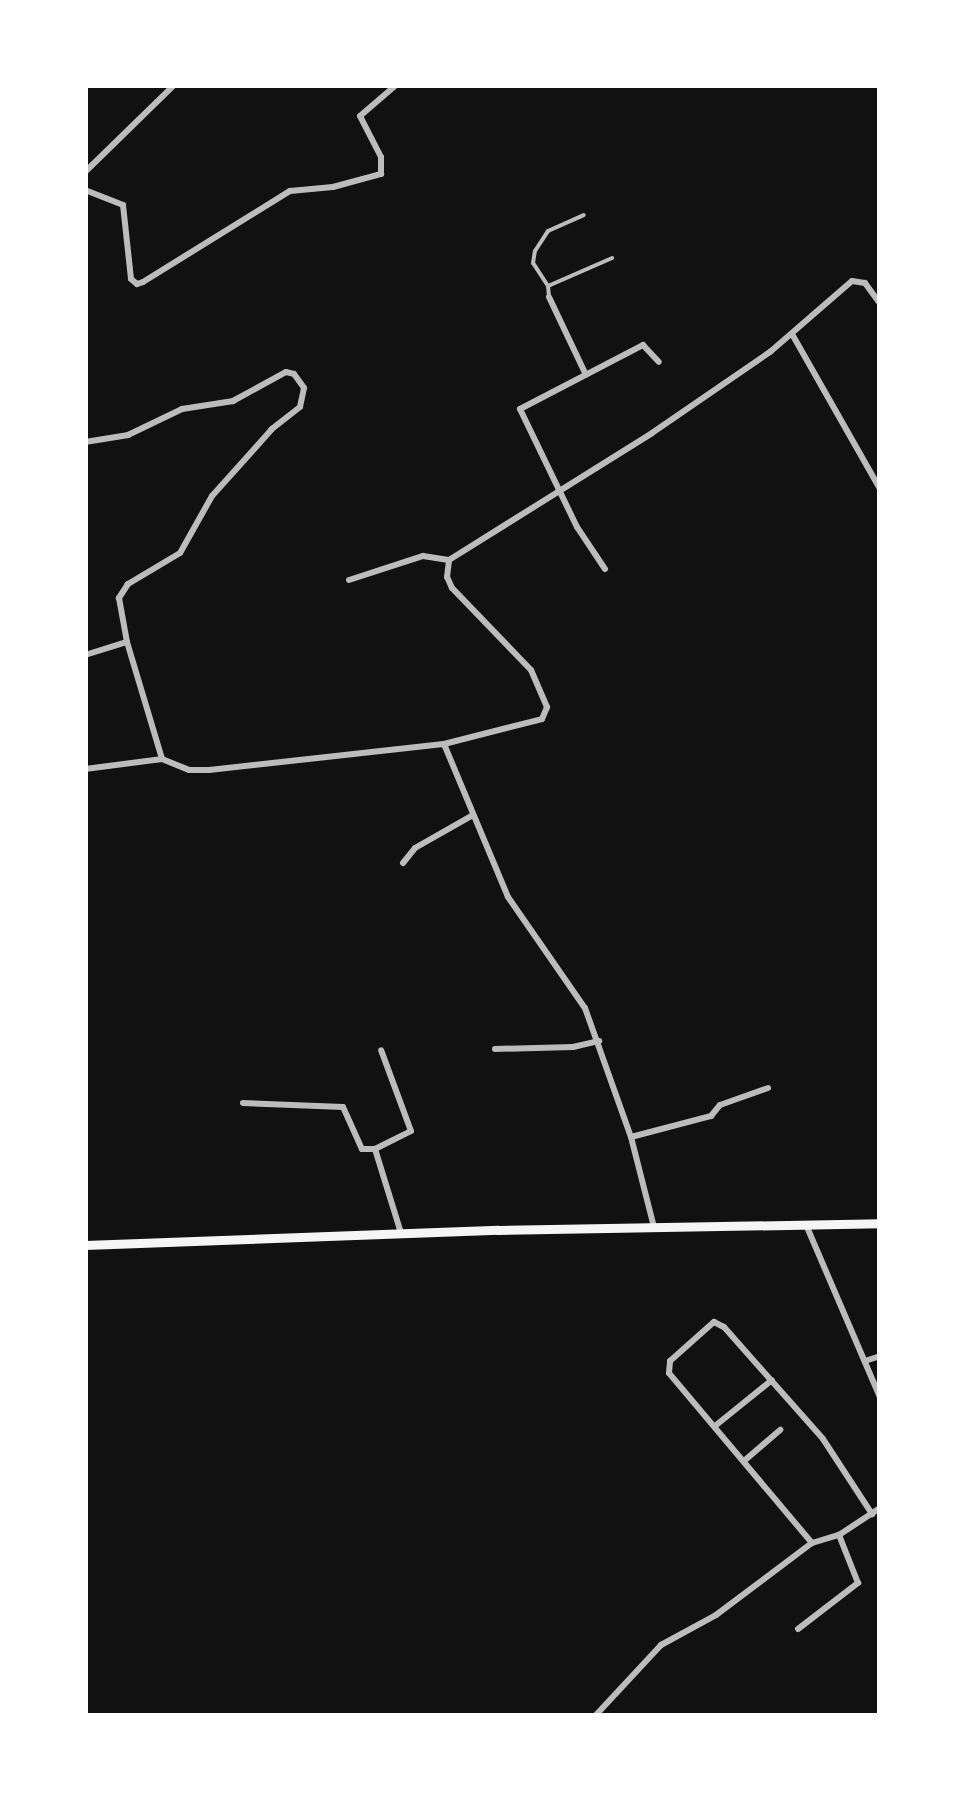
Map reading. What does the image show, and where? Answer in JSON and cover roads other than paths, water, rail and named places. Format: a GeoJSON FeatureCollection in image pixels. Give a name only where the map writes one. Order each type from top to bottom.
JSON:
{"type":"FeatureCollection","features":[{"type":"Feature","properties":{"kind":"main road"},"geometry":{"type":"LineString","coordinates":[[85,1245],[401,1233],[880,1223]]}},
{"type":"Feature","properties":{"kind":"street"},"geometry":{"type":"LineString","coordinates":[[85,172],[174,85]]}},
{"type":"Feature","properties":{"kind":"street"},"geometry":{"type":"LineString","coordinates":[[85,190],[123,205],[131,279],[137,284],[143,282],[290,191],[334,187],[380,174],[381,157],[360,116],[396,85]]}},
{"type":"Feature","properties":{"kind":"street"},"geometry":{"type":"LineString","coordinates":[[584,214],[548,231],[533,263],[548,286],[549,297],[586,375]]}},
{"type":"Feature","properties":{"kind":"street"},"geometry":{"type":"LineString","coordinates":[[548,286],[612,258]]}},
{"type":"Feature","properties":{"kind":"street"},"geometry":{"type":"LineString","coordinates":[[349,580],[423,556],[449,560],[652,433],[792,334],[858,279],[880,304]]}},
{"type":"Feature","properties":{"kind":"street"},"geometry":{"type":"LineString","coordinates":[[792,334],[880,489]]}},
{"type":"Feature","properties":{"kind":"street"},"geometry":{"type":"LineString","coordinates":[[605,570],[560,492],[520,410],[643,345],[660,362]]}},
{"type":"Feature","properties":{"kind":"street"},"geometry":{"type":"LineString","coordinates":[[85,442],[128,435],[182,409],[233,401],[286,372],[294,374],[304,388],[300,407],[272,429],[212,496],[180,553],[122,590],[119,608],[127,642],[162,759]]}},
{"type":"Feature","properties":{"kind":"street"},"geometry":{"type":"LineString","coordinates":[[85,768],[162,759],[188,770],[209,770],[444,744],[524,727],[548,714],[532,670],[452,588],[447,577],[449,560]]}},
{"type":"Feature","properties":{"kind":"street"},"geometry":{"type":"LineString","coordinates":[[85,655],[127,642]]}},
{"type":"Feature","properties":{"kind":"street"},"geometry":{"type":"LineString","coordinates":[[444,744],[508,896],[574,990],[599,1041],[631,1137],[654,1228]]}},
{"type":"Feature","properties":{"kind":"street"},"geometry":{"type":"LineString","coordinates":[[403,863],[415,848],[473,815]]}},
{"type":"Feature","properties":{"kind":"street"},"geometry":{"type":"LineString","coordinates":[[494,1049],[573,1047],[599,1041]]}},
{"type":"Feature","properties":{"kind":"street"},"geometry":{"type":"LineString","coordinates":[[243,1102],[339,1105],[359,1144],[366,1151],[374,1149],[410,1131],[382,1050]]}},
{"type":"Feature","properties":{"kind":"street"},"geometry":{"type":"LineString","coordinates":[[631,1137],[711,1116],[720,1105],[768,1088]]}},
{"type":"Feature","properties":{"kind":"street"},"geometry":{"type":"LineString","coordinates":[[374,1149],[401,1233]]}},
{"type":"Feature","properties":{"kind":"street"},"geometry":{"type":"LineString","coordinates":[[808,1226],[868,1360],[880,1398]]}},
{"type":"Feature","properties":{"kind":"street"},"geometry":{"type":"LineString","coordinates":[[812,1544],[666,1368],[714,1322],[724,1327],[823,1439],[872,1514]]}},
{"type":"Feature","properties":{"kind":"street"},"geometry":{"type":"LineString","coordinates":[[868,1360],[880,1356]]}},
{"type":"Feature","properties":{"kind":"street"},"geometry":{"type":"LineString","coordinates":[[715,1426],[772,1380]]}},
{"type":"Feature","properties":{"kind":"street"},"geometry":{"type":"LineString","coordinates":[[744,1460],[780,1430]]}},
{"type":"Feature","properties":{"kind":"street"},"geometry":{"type":"LineString","coordinates":[[595,1716],[661,1645],[716,1615],[812,1544],[839,1535],[880,1508]]}},
{"type":"Feature","properties":{"kind":"street"},"geometry":{"type":"LineString","coordinates":[[798,1629],[858,1584],[839,1535]]}}]}
